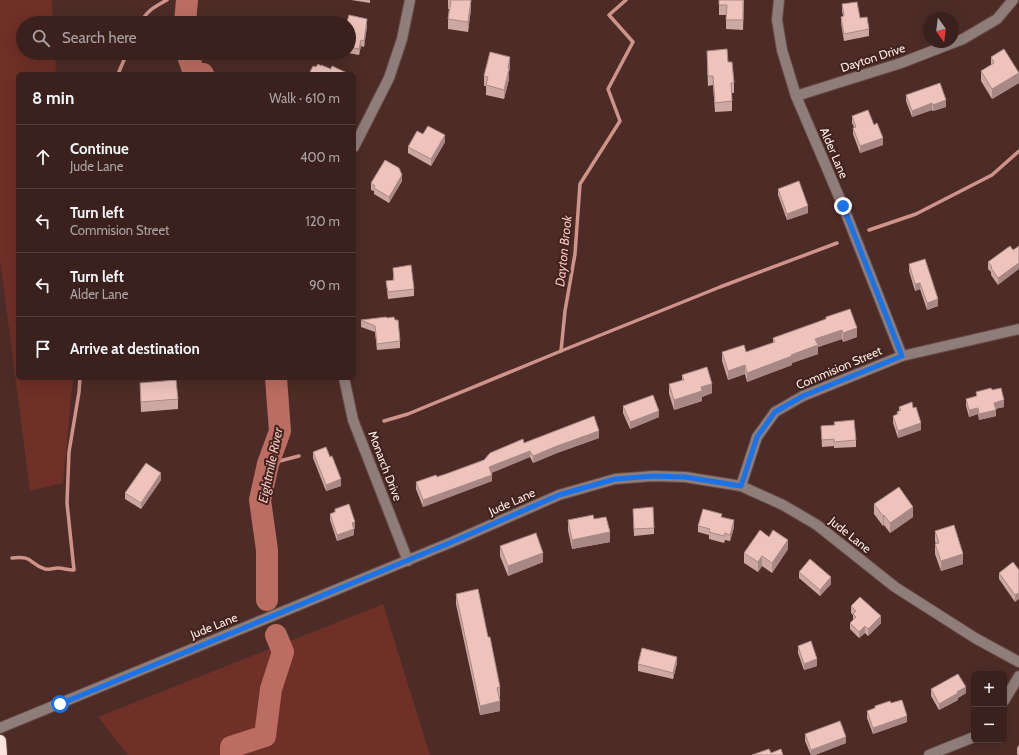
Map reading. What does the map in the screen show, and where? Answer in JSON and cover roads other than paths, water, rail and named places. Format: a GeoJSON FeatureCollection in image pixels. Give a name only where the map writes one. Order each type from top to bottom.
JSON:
{"type":"FeatureCollection","features":[{"type":"Feature","properties":{"kind":"highway"},"geometry":{"type":"LineString","coordinates":[[0,741],[1,755]]}},
{"type":"Feature","properties":{"kind":"street"},"geometry":{"type":"LineString","coordinates":[[356,143],[389,78],[402,39],[410,0]]}},
{"type":"Feature","properties":{"kind":"street","name":"Alder Lane"},"geometry":{"type":"LineString","coordinates":[[779,0],[777,20],[778,28],[782,50],[796,96],[843,206],[902,356]]}},
{"type":"Feature","properties":{"kind":"street","name":"Dayton Drive"},"geometry":{"type":"LineString","coordinates":[[796,96],[901,63],[963,38],[997,19],[1013,0]]}},
{"type":"Feature","properties":{"kind":"street","name":"Commision Street"},"geometry":{"type":"LineString","coordinates":[[741,486],[757,437],[775,412],[803,396],[902,356],[1019,329]]}},
{"type":"Feature","properties":{"kind":"street","name":"Monarch Drive"},"geometry":{"type":"LineString","coordinates":[[344,380],[353,420],[408,561]]}},
{"type":"Feature","properties":{"kind":"street","name":"Jude Lane"},"geometry":{"type":"LineString","coordinates":[[0,728],[408,561],[559,495],[615,479],[654,476],[685,477],[741,486],[782,505],[817,525],[895,587],[975,638],[1019,662]]}},
{"type":"Feature","properties":{"kind":"street"},"geometry":{"type":"LineString","coordinates":[[1007,696],[1019,676]]}},
{"type":"Feature","properties":{"kind":"street"},"geometry":{"type":"LineString","coordinates":[[929,755],[971,738]]}},
{"type":"Feature","properties":{"kind":"waterway"},"geometry":{"type":"LineString","coordinates":[[146,16],[155,7],[167,0]]}},
{"type":"Feature","properties":{"kind":"waterway","name":"Eightmile River"},"geometry":{"type":"LineString","coordinates":[[186,16],[187,0]]}},
{"type":"Feature","properties":{"kind":"waterway","name":"Dayton Brook"},"geometry":{"type":"LineString","coordinates":[[384,421],[408,414],[561,351],[565,311],[575,254],[580,184],[620,121],[608,89],[633,42],[609,15],[626,0]]}},
{"type":"Feature","properties":{"kind":"waterway"},"geometry":{"type":"LineString","coordinates":[[119,72],[124,60]]}},
{"type":"Feature","properties":{"kind":"waterway","name":"Eightmile River"},"geometry":{"type":"LineString","coordinates":[[189,60],[194,72]]}},
{"type":"Feature","properties":{"kind":"waterway"},"geometry":{"type":"LineString","coordinates":[[869,230],[916,214],[992,175],[1019,151]]}},
{"type":"Feature","properties":{"kind":"waterway"},"geometry":{"type":"LineString","coordinates":[[561,351],[720,287],[837,243]]}},
{"type":"Feature","properties":{"kind":"waterway"},"geometry":{"type":"LineString","coordinates":[[12,558],[24,558],[45,569],[58,568],[74,570],[67,503],[69,452],[80,380]]}},
{"type":"Feature","properties":{"kind":"waterway","name":"Eightmile River"},"geometry":{"type":"LineString","coordinates":[[267,600],[267,550],[260,500],[268,464],[280,431],[276,380]]}},
{"type":"Feature","properties":{"kind":"waterway","name":"Dayton Brook"},"geometry":{"type":"LineString","coordinates":[[268,464],[299,456]]}},
{"type":"Feature","properties":{"kind":"waterway","name":"Eightmile River"},"geometry":{"type":"LineString","coordinates":[[231,755],[231,747],[265,736],[271,689],[283,652],[276,635]]}}]}
